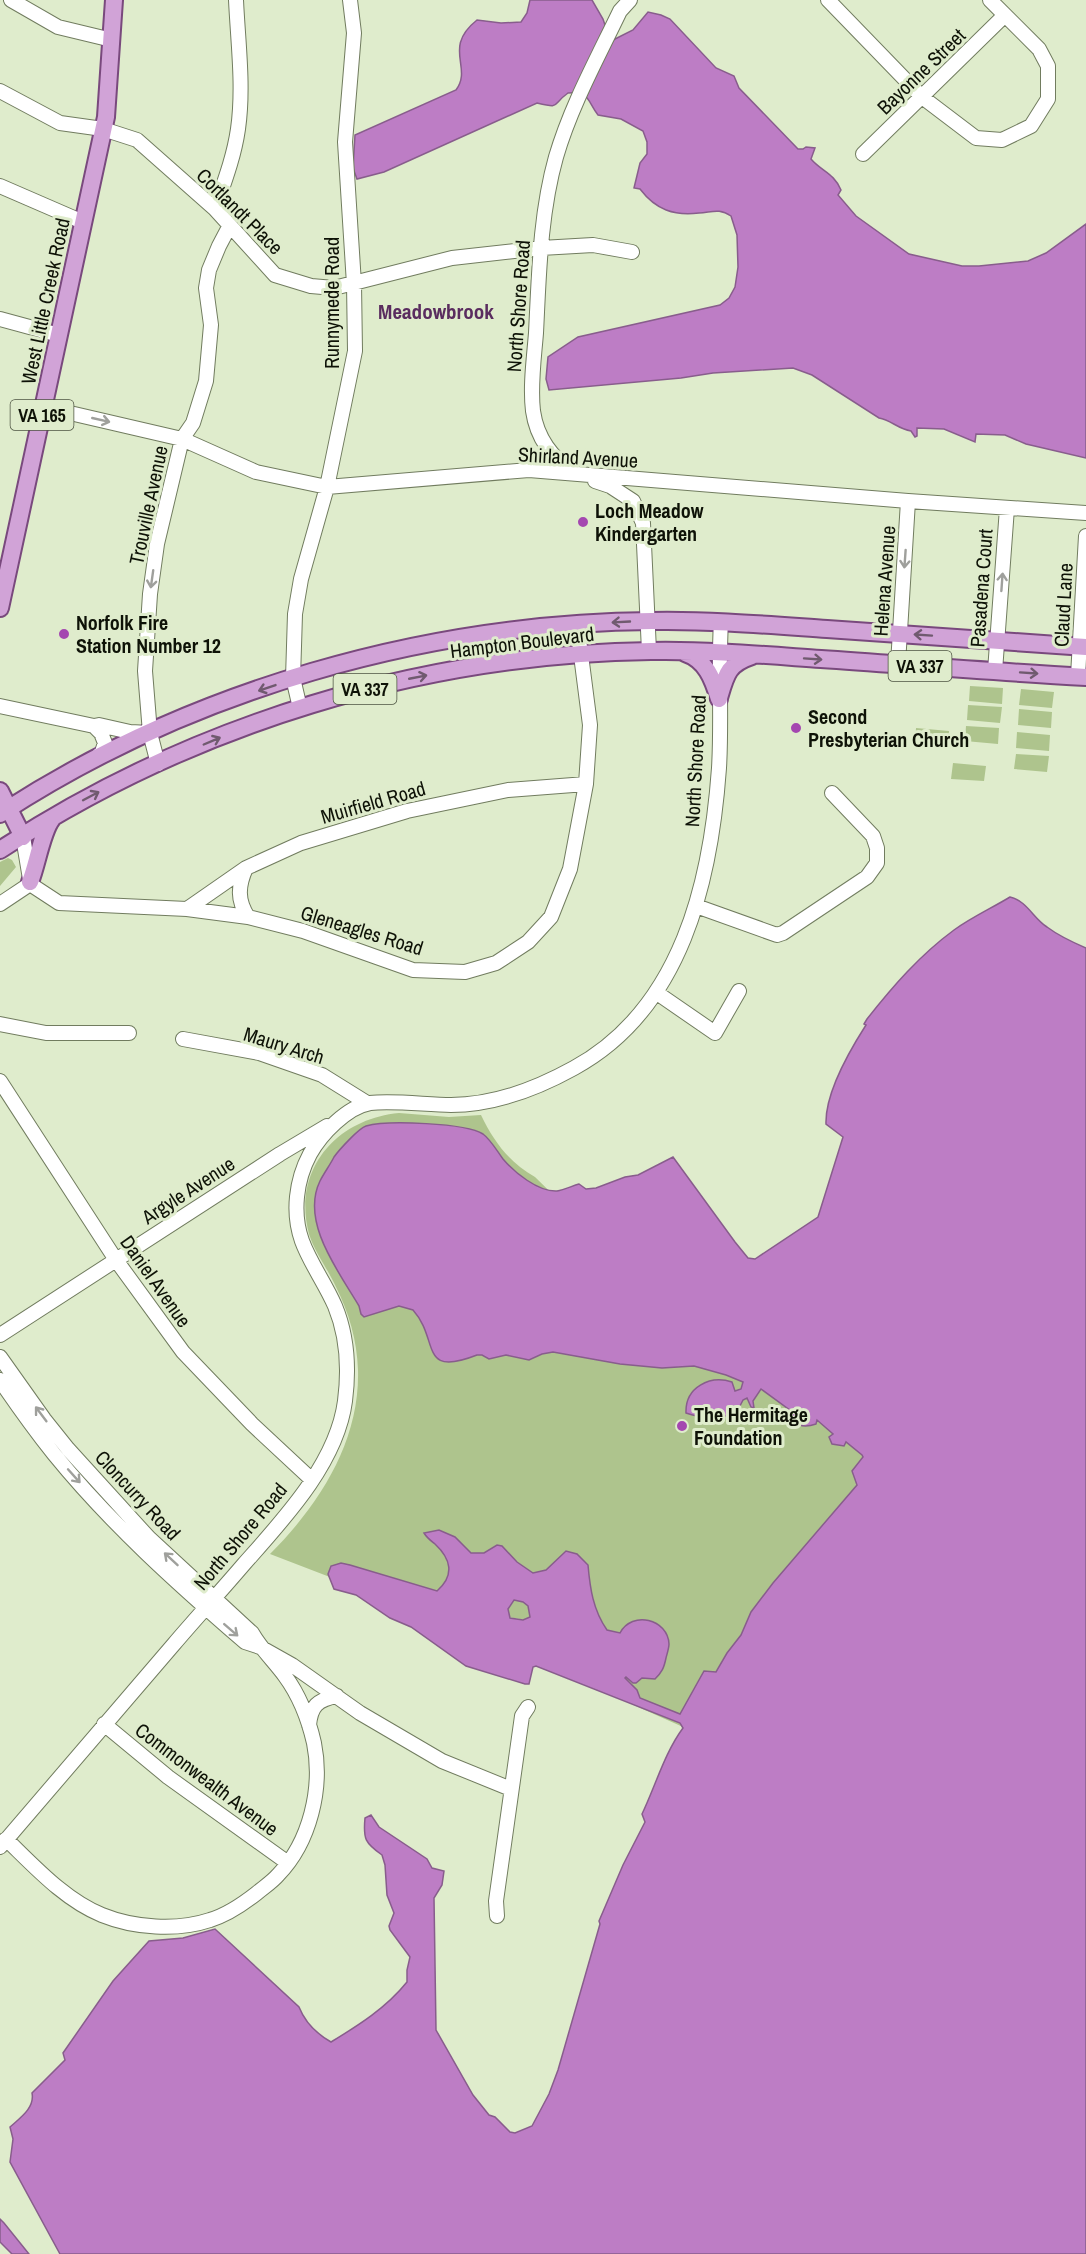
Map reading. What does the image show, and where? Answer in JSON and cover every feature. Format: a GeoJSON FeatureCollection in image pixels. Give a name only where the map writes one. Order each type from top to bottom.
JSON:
{"type":"FeatureCollection","features":[{"type":"Feature","properties":{"kind":"main road","name":"West Little Creek Road"},"geometry":{"type":"LineString","coordinates":[[0,608],[103,129],[114,0]]}},
{"type":"Feature","properties":{"kind":"main road","name":"Hampton Boulevard"},"geometry":{"type":"LineString","coordinates":[[5,811],[92,761],[150,733],[234,699],[293,678],[365,658],[484,634],[577,624],[649,621],[721,622],[1083,647]]}},
{"type":"Feature","properties":{"kind":"main road","name":"Hampton Boulevard"},"geometry":{"type":"LineString","coordinates":[[0,850],[109,786],[239,729],[300,708],[372,688],[463,669],[582,654],[678,651],[1082,676]]}},
{"type":"Feature","properties":{"kind":"main road"},"geometry":{"type":"LineString","coordinates":[[678,651],[694,656],[702,663],[710,674],[719,699]]}},
{"type":"Feature","properties":{"kind":"main road"},"geometry":{"type":"LineString","coordinates":[[719,699],[726,674],[733,665],[755,655]]}},
{"type":"Feature","properties":{"kind":"main road"},"geometry":{"type":"LineString","coordinates":[[0,790],[5,811],[23,837]]}},
{"type":"Feature","properties":{"kind":"main road"},"geometry":{"type":"LineString","coordinates":[[30,883],[45,829],[54,817]]}},
{"type":"Feature","properties":{"kind":"street"},"geometry":{"type":"LineString","coordinates":[[11,0],[57,27],[112,40]]}},
{"type":"Feature","properties":{"kind":"street"},"geometry":{"type":"LineString","coordinates":[[215,209],[230,165],[238,130],[241,96],[236,0]]}},
{"type":"Feature","properties":{"kind":"street","name":"Runnymede Road"},"geometry":{"type":"LineString","coordinates":[[300,708],[293,678],[295,614],[301,579],[327,487],[355,351],[354,284],[345,142],[354,33],[350,0]]}},
{"type":"Feature","properties":{"kind":"street","name":"North Shore Road"},"geometry":{"type":"LineString","coordinates":[[630,0],[620,11],[575,105],[556,155],[548,190],[541,248],[533,411],[550,454],[574,474],[622,492],[633,501],[640,513],[643,523],[650,651]]}},
{"type":"Feature","properties":{"kind":"street"},"geometry":{"type":"LineString","coordinates":[[828,0],[922,97],[976,138],[1002,140],[1031,126],[1048,99],[1048,66],[1039,49],[990,0]]}},
{"type":"Feature","properties":{"kind":"street","name":"Bayonne Street"},"geometry":{"type":"LineString","coordinates":[[863,154],[1005,15]]}},
{"type":"Feature","properties":{"kind":"street","name":"Cortlandt Place"},"geometry":{"type":"LineString","coordinates":[[0,91],[60,123],[103,129],[137,140],[215,209],[275,275],[311,286],[334,288],[452,258],[541,248],[593,245],[632,252]]}},
{"type":"Feature","properties":{"kind":"street"},"geometry":{"type":"LineString","coordinates":[[0,186],[83,222]]}},
{"type":"Feature","properties":{"kind":"street","name":"Trouville Avenue"},"geometry":{"type":"LineString","coordinates":[[158,764],[150,733],[146,670],[148,612],[157,544],[182,439],[194,423],[206,381],[211,325],[206,288],[209,270],[229,227]]}},
{"type":"Feature","properties":{"kind":"street"},"geometry":{"type":"LineString","coordinates":[[0,319],[59,336]]}},
{"type":"Feature","properties":{"kind":"street","name":"Shirland Avenue"},"geometry":{"type":"LineString","coordinates":[[44,407],[182,439],[256,472],[327,487],[529,470],[1086,513]]}},
{"type":"Feature","properties":{"kind":"street"},"geometry":{"type":"LineString","coordinates":[[529,470],[535,466],[545,446]]}},
{"type":"Feature","properties":{"kind":"street","name":"Helena Avenue"},"geometry":{"type":"LineString","coordinates":[[897,664],[909,501]]}},
{"type":"Feature","properties":{"kind":"street","name":"Pasadena Court"},"geometry":{"type":"LineString","coordinates":[[995,671],[1007,507]]}},
{"type":"Feature","properties":{"kind":"street","name":"Claud Lane"},"geometry":{"type":"LineString","coordinates":[[1082,676],[1086,536]]}},
{"type":"Feature","properties":{"kind":"street","name":"North Shore Road"},"geometry":{"type":"LineString","coordinates":[[3,1843],[289,1512],[324,1459],[341,1423],[347,1386],[342,1328],[335,1307],[302,1242],[298,1226],[297,1198],[301,1174],[320,1140],[339,1119],[368,1103],[468,1104],[536,1088],[584,1063],[600,1051],[638,1016],[657,993],[677,958],[696,906],[715,809],[719,763],[721,622]]}},
{"type":"Feature","properties":{"kind":"street","name":"Gleneagles Road"},"geometry":{"type":"LineString","coordinates":[[30,883],[59,903],[187,909],[248,917],[303,931],[413,970],[465,972],[496,963],[528,942],[551,917],[570,869],[586,784],[590,725],[577,624]]}},
{"type":"Feature","properties":{"kind":"street"},"geometry":{"type":"LineString","coordinates":[[0,706],[94,726],[150,733]]}},
{"type":"Feature","properties":{"kind":"street"},"geometry":{"type":"LineString","coordinates":[[92,761],[102,752],[105,743],[101,733],[94,726]]}},
{"type":"Feature","properties":{"kind":"street","name":"Muirfield Road"},"geometry":{"type":"LineString","coordinates":[[187,909],[246,867],[301,843],[407,811],[508,790],[586,784]]}},
{"type":"Feature","properties":{"kind":"street"},"geometry":{"type":"LineString","coordinates":[[696,906],[777,934],[783,933],[867,878],[878,863],[878,848],[873,836],[832,793]]}},
{"type":"Feature","properties":{"kind":"street"},"geometry":{"type":"LineString","coordinates":[[0,904],[30,883],[23,837]]}},
{"type":"Feature","properties":{"kind":"street"},"geometry":{"type":"LineString","coordinates":[[246,867],[241,878],[239,899],[248,917]]}},
{"type":"Feature","properties":{"kind":"street"},"geometry":{"type":"LineString","coordinates":[[657,993],[715,1033],[739,991]]}},
{"type":"Feature","properties":{"kind":"street"},"geometry":{"type":"LineString","coordinates":[[0,1023],[46,1033],[129,1033]]}},
{"type":"Feature","properties":{"kind":"street","name":"Maury Arch"},"geometry":{"type":"LineString","coordinates":[[183,1039],[259,1053],[322,1075],[368,1103]]}},
{"type":"Feature","properties":{"kind":"street","name":"Daniel Avenue"},"geometry":{"type":"LineString","coordinates":[[0,1081],[116,1260],[183,1352],[252,1424],[311,1479]]}},
{"type":"Feature","properties":{"kind":"street","name":"Argyle Avenue"},"geometry":{"type":"LineString","coordinates":[[0,1335],[280,1154],[339,1119]]}},
{"type":"Feature","properties":{"kind":"street"},"geometry":{"type":"LineString","coordinates":[[280,1154],[290,1156],[298,1164],[301,1174]]}},
{"type":"Feature","properties":{"kind":"street","name":"Cloncurry Road"},"geometry":{"type":"LineString","coordinates":[[0,1357],[68,1449],[209,1603]]}},
{"type":"Feature","properties":{"kind":"street","name":"Cloncurry Road"},"geometry":{"type":"LineString","coordinates":[[0,1380],[61,1462],[131,1537],[209,1603],[252,1633],[260,1647],[292,1665],[360,1713],[442,1761],[511,1789]]}},
{"type":"Feature","properties":{"kind":"street"},"geometry":{"type":"LineString","coordinates":[[3,1843],[75,1900],[102,1915],[130,1923],[158,1927],[210,1921],[236,1908],[278,1875],[288,1863],[306,1829],[314,1803],[316,1762],[309,1726],[286,1677],[260,1647]]}},
{"type":"Feature","properties":{"kind":"street"},"geometry":{"type":"LineString","coordinates":[[309,1726],[311,1711],[315,1705],[337,1696]]}},
{"type":"Feature","properties":{"kind":"street"},"geometry":{"type":"LineString","coordinates":[[497,1916],[496,1901],[511,1789],[522,1716],[528,1707]]}},
{"type":"Feature","properties":{"kind":"street","name":"Commonwealth Avenue"},"geometry":{"type":"LineString","coordinates":[[104,1724],[168,1778],[288,1863]]}},
{"type":"Feature","properties":{"kind":"green space"},"geometry":{"type":"Polygon","coordinates":[[[970,686],[1003,688],[1002,704],[969,701],[970,686]]]}},
{"type":"Feature","properties":{"kind":"green space"},"geometry":{"type":"Polygon","coordinates":[[[1021,689],[1054,692],[1052,708],[1019,705],[1021,689]]]}},
{"type":"Feature","properties":{"kind":"green space"},"geometry":{"type":"Polygon","coordinates":[[[968,705],[1002,707],[1000,723],[967,720],[968,705]]]}},
{"type":"Feature","properties":{"kind":"green space"},"geometry":{"type":"Polygon","coordinates":[[[1019,709],[1052,712],[1051,728],[1018,725],[1019,709]]]}},
{"type":"Feature","properties":{"kind":"green space"},"geometry":{"type":"Polygon","coordinates":[[[966,726],[999,728],[998,744],[965,741],[966,726]]]}},
{"type":"Feature","properties":{"kind":"green space"},"geometry":{"type":"Polygon","coordinates":[[[916,728],[949,731],[948,747],[915,744],[916,728]]]}},
{"type":"Feature","properties":{"kind":"green space"},"geometry":{"type":"Polygon","coordinates":[[[1017,732],[1050,735],[1049,751],[1016,748],[1017,732]]]}},
{"type":"Feature","properties":{"kind":"green space"},"geometry":{"type":"Polygon","coordinates":[[[1016,754],[1049,756],[1047,772],[1014,769],[1016,754]]]}},
{"type":"Feature","properties":{"kind":"green space"},"geometry":{"type":"Polygon","coordinates":[[[953,763],[986,766],[984,781],[951,779],[953,763]]]}},
{"type":"Feature","properties":{"kind":"green space"},"geometry":{"type":"Polygon","coordinates":[[[8,858],[16,867],[0,886],[0,862],[8,858]]]}},
{"type":"Feature","properties":{"kind":"green space","name":"The Hermitage Foundation"},"geometry":{"type":"Polygon","coordinates":[[[399,1113],[449,1117],[481,1115],[497,1143],[510,1158],[535,1177],[731,1369],[1086,1492],[701,1735],[582,1682],[538,1622],[374,1594],[270,1554],[305,1515],[333,1471],[344,1447],[357,1397],[358,1370],[354,1337],[341,1297],[309,1234],[305,1211],[307,1189],[313,1169],[338,1137],[356,1125],[376,1117],[399,1113]]]}},
{"type":"Feature","properties":{"kind":"shaded area"},"geometry":{"type":"Polygon","coordinates":[[[530,0],[592,0],[603,19],[609,37],[613,40],[633,30],[648,12],[670,19],[716,68],[734,76],[739,88],[798,149],[815,148],[811,159],[835,180],[841,190],[838,195],[856,216],[909,254],[962,266],[1028,261],[1046,253],[1086,224],[1086,458],[1026,444],[1005,435],[976,434],[975,442],[944,429],[917,428],[915,437],[911,431],[879,418],[812,375],[793,368],[713,373],[549,390],[546,379],[548,357],[578,337],[720,305],[729,298],[735,287],[738,267],[737,235],[731,216],[723,212],[690,214],[666,210],[652,202],[640,189],[634,188],[640,163],[647,154],[647,142],[643,131],[621,119],[598,115],[584,95],[575,93],[568,93],[553,106],[537,103],[384,172],[357,179],[353,168],[355,135],[456,90],[462,73],[459,48],[467,30],[477,20],[501,23],[521,22],[527,13],[530,0]]]}},
{"type":"Feature","properties":{"kind":"shaded area"},"geometry":{"type":"Polygon","coordinates":[[[1010,897],[1021,902],[1052,930],[1086,948],[1086,2254],[60,2254],[10,2162],[13,2139],[10,2127],[29,2108],[32,2093],[65,2060],[63,2053],[113,1981],[149,1941],[183,1938],[215,1929],[299,2007],[312,2027],[331,2042],[381,2008],[407,1982],[410,1957],[390,1930],[389,1926],[394,1913],[387,1895],[385,1865],[382,1855],[369,1844],[365,1836],[365,1818],[371,1815],[379,1827],[427,1859],[432,1868],[444,1871],[442,1885],[434,1898],[436,2030],[473,2095],[489,2115],[495,2117],[510,2132],[515,2133],[532,2126],[549,2094],[558,2070],[599,1921],[623,1865],[645,1822],[642,1814],[661,1770],[683,1728],[680,1723],[536,1666],[533,1667],[529,1684],[525,1684],[466,1666],[411,1627],[390,1618],[356,1595],[334,1589],[328,1574],[331,1566],[341,1563],[350,1565],[437,1591],[447,1579],[449,1567],[445,1555],[424,1533],[439,1530],[455,1537],[471,1553],[484,1553],[497,1545],[502,1546],[517,1562],[533,1573],[546,1570],[566,1551],[577,1554],[588,1565],[593,1599],[598,1615],[607,1630],[620,1633],[626,1626],[641,1620],[656,1623],[663,1628],[669,1646],[661,1672],[655,1679],[642,1678],[636,1683],[625,1678],[637,1690],[640,1698],[680,1714],[704,1671],[716,1672],[741,1635],[751,1612],[857,1485],[852,1471],[863,1457],[862,1455],[846,1442],[844,1446],[832,1444],[829,1437],[833,1434],[817,1420],[816,1424],[799,1425],[794,1420],[791,1411],[761,1389],[753,1401],[754,1408],[751,1407],[747,1398],[730,1415],[704,1417],[686,1413],[690,1396],[700,1385],[715,1380],[724,1380],[732,1382],[735,1391],[741,1389],[743,1382],[726,1375],[694,1366],[662,1368],[620,1364],[553,1352],[529,1360],[506,1355],[489,1359],[477,1355],[446,1362],[438,1359],[433,1352],[421,1321],[413,1310],[399,1306],[364,1317],[324,1246],[318,1230],[315,1197],[320,1181],[334,1157],[354,1135],[366,1126],[408,1123],[460,1127],[483,1134],[513,1170],[534,1185],[557,1191],[579,1184],[586,1189],[596,1188],[625,1177],[638,1175],[673,1157],[735,1242],[748,1258],[755,1259],[818,1217],[843,1137],[826,1124],[830,1099],[840,1073],[867,1019],[918,960],[961,925],[1010,897]],[[514,1600],[508,1609],[510,1618],[523,1620],[530,1617],[528,1606],[514,1600]]]}},
{"type":"Feature","properties":{"kind":"shaded area"},"geometry":{"type":"Polygon","coordinates":[[[0,2219],[29,2254],[12,2254],[0,2242],[0,2219]]]}},
{"type":"Feature","properties":{"kind":"place","name":"Loch Meadow Kindergarten"},"geometry":{"type":"Point","coordinates":[583,522]}},
{"type":"Feature","properties":{"kind":"place","name":"Norfolk Fire Station Number 12"},"geometry":{"type":"Point","coordinates":[64,634]}},
{"type":"Feature","properties":{"kind":"place","name":"Second Presbyterian Church"},"geometry":{"type":"Point","coordinates":[796,728]}},
{"type":"Feature","properties":{"kind":"place","name":"The Hermitage Foundation"},"geometry":{"type":"Point","coordinates":[682,1426]}},
{"type":"Feature","properties":{"kind":"district","name":"Meadowbrook"},"geometry":{"type":"Point","coordinates":[436,311]}}]}
